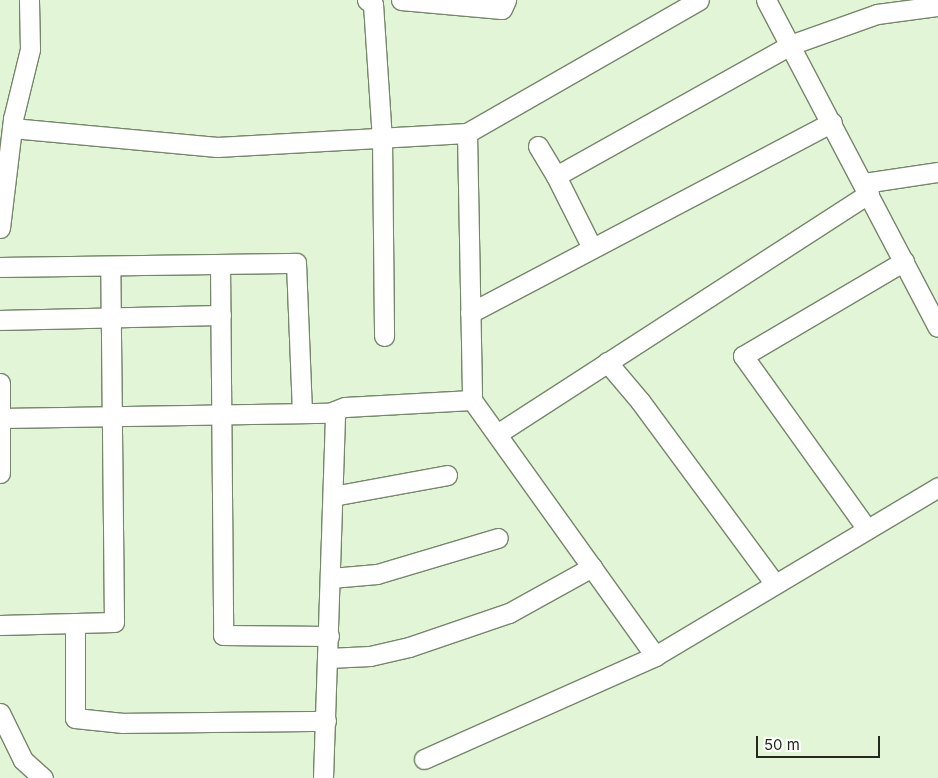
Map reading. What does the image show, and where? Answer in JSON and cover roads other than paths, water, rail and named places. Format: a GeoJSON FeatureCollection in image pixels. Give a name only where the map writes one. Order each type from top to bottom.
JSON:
{"type":"FeatureCollection","features":[{"type":"Feature","properties":{"kind":"street"},"geometry":{"type":"LineString","coordinates":[[0,228],[12,128],[30,49],[29,0]]}},
{"type":"Feature","properties":{"kind":"street"},"geometry":{"type":"LineString","coordinates":[[401,0],[502,9],[506,0]]}},
{"type":"Feature","properties":{"kind":"street"},"geometry":{"type":"LineString","coordinates":[[12,128],[217,147],[466,133],[699,0]]}},
{"type":"Feature","properties":{"kind":"street"},"geometry":{"type":"LineString","coordinates":[[766,0],[832,122],[938,327]]}},
{"type":"Feature","properties":{"kind":"street"},"geometry":{"type":"LineString","coordinates":[[377,1],[382,138],[384,336]]}},
{"type":"Feature","properties":{"kind":"street"},"geometry":{"type":"LineString","coordinates":[[556,176],[790,45],[880,7],[938,6]]}},
{"type":"Feature","properties":{"kind":"street"},"geometry":{"type":"LineString","coordinates":[[470,313],[832,122]]}},
{"type":"Feature","properties":{"kind":"street"},"geometry":{"type":"LineString","coordinates":[[466,133],[472,400],[655,656]]}},
{"type":"Feature","properties":{"kind":"street"},"geometry":{"type":"LineString","coordinates":[[538,146],[556,176],[592,248]]}},
{"type":"Feature","properties":{"kind":"street"},"geometry":{"type":"LineString","coordinates":[[497,434],[866,188],[938,172]]}},
{"type":"Feature","properties":{"kind":"street"},"geometry":{"type":"LineString","coordinates":[[867,529],[743,356],[904,260]]}},
{"type":"Feature","properties":{"kind":"street"},"geometry":{"type":"LineString","coordinates":[[0,267],[296,263],[302,413]]}},
{"type":"Feature","properties":{"kind":"street"},"geometry":{"type":"LineString","coordinates":[[220,265],[223,635],[329,636]]}},
{"type":"Feature","properties":{"kind":"street"},"geometry":{"type":"LineString","coordinates":[[0,625],[114,622],[110,266]]}},
{"type":"Feature","properties":{"kind":"street"},"geometry":{"type":"LineString","coordinates":[[0,320],[221,315]]}},
{"type":"Feature","properties":{"kind":"street"},"geometry":{"type":"LineString","coordinates":[[607,362],[640,401],[775,584]]}},
{"type":"Feature","properties":{"kind":"street"},"geometry":{"type":"LineString","coordinates":[[0,383],[0,473]]}},
{"type":"Feature","properties":{"kind":"street"},"geometry":{"type":"LineString","coordinates":[[1,418],[329,413],[345,407],[472,400]]}},
{"type":"Feature","properties":{"kind":"street"},"geometry":{"type":"LineString","coordinates":[[323,778],[335,411]]}},
{"type":"Feature","properties":{"kind":"street"},"geometry":{"type":"LineString","coordinates":[[333,496],[447,475]]}},
{"type":"Feature","properties":{"kind":"street"},"geometry":{"type":"LineString","coordinates":[[424,759],[655,656],[938,487]]}},
{"type":"Feature","properties":{"kind":"street"},"geometry":{"type":"LineString","coordinates":[[331,578],[378,574],[498,538]]}},
{"type":"Feature","properties":{"kind":"street"},"geometry":{"type":"LineString","coordinates":[[328,658],[370,656],[409,647],[509,613],[592,567]]}},
{"type":"Feature","properties":{"kind":"street"},"geometry":{"type":"LineString","coordinates":[[75,623],[75,718],[123,723],[326,721]]}},
{"type":"Feature","properties":{"kind":"street"},"geometry":{"type":"LineString","coordinates":[[0,713],[23,760],[44,778]]}}]}
